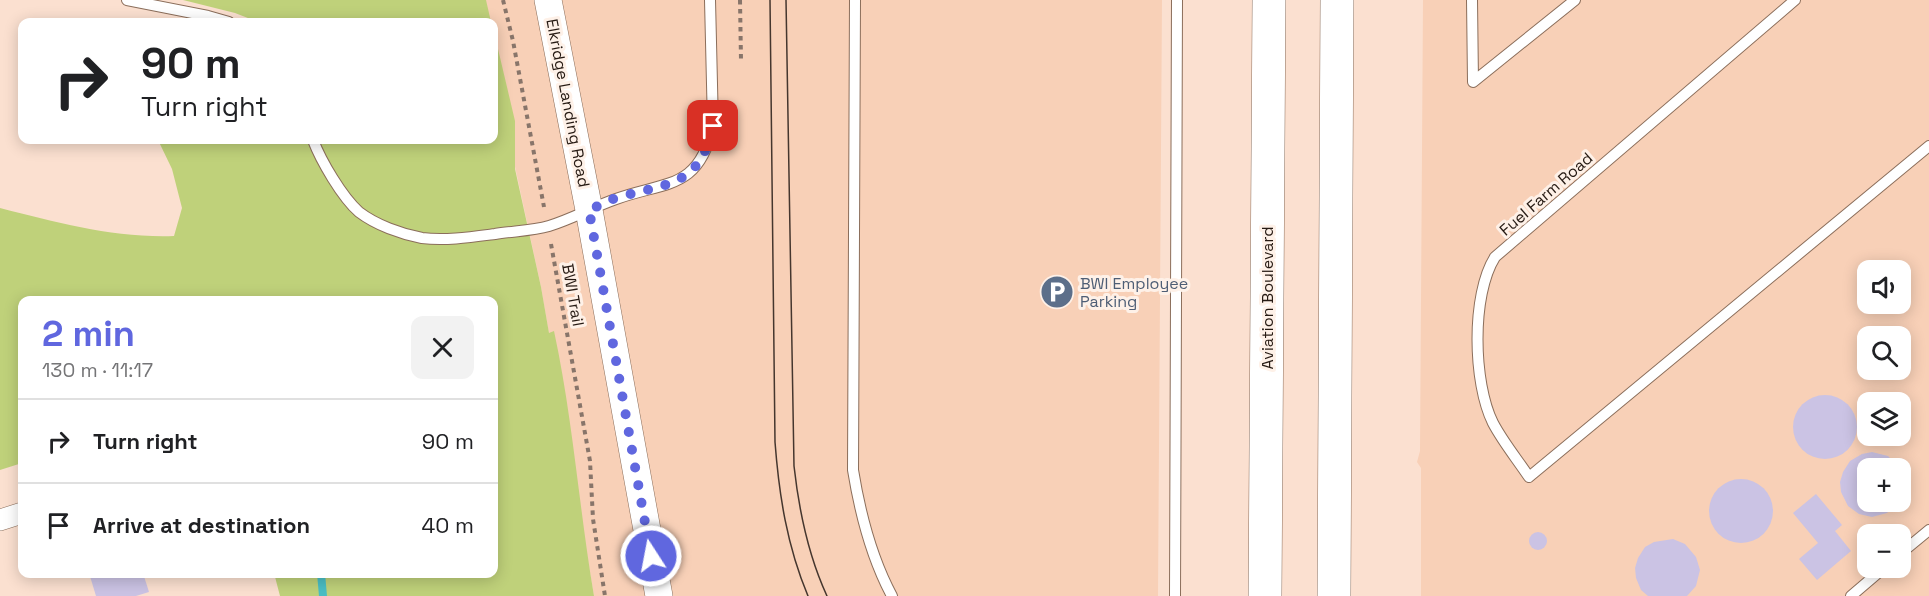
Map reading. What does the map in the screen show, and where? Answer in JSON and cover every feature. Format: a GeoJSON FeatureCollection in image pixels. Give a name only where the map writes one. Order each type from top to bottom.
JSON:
{"type":"FeatureCollection","features":[{"type":"Feature","properties":{"kind":"main road","name":"Aviation Boulevard"},"geometry":{"type":"LineString","coordinates":[[1265,596],[1269,0]]}},
{"type":"Feature","properties":{"kind":"main road"},"geometry":{"type":"LineString","coordinates":[[1336,587],[1337,0]]}},
{"type":"Feature","properties":{"kind":"street","name":"Elkridge Landing Road"},"geometry":{"type":"LineString","coordinates":[[548,0],[589,210],[659,596]]}},
{"type":"Feature","properties":{"kind":"street"},"geometry":{"type":"LineString","coordinates":[[0,520],[18,514]]}},
{"type":"Feature","properties":{"kind":"lane"},"geometry":{"type":"LineString","coordinates":[[127,0],[215,18]]}},
{"type":"Feature","properties":{"kind":"lane"},"geometry":{"type":"LineString","coordinates":[[314,144],[336,184],[359,212],[388,228],[423,238],[466,237],[548,226],[617,198],[667,186],[681,179],[703,158],[709,145],[713,126],[710,0]]}},
{"type":"Feature","properties":{"kind":"lane"},"geometry":{"type":"LineString","coordinates":[[855,0],[853,470],[859,503],[871,545],[892,596]]}},
{"type":"Feature","properties":{"kind":"lane"},"geometry":{"type":"LineString","coordinates":[[1175,596],[1177,0]]}},
{"type":"Feature","properties":{"kind":"lane"},"geometry":{"type":"LineString","coordinates":[[1472,0],[1473,82],[1575,0]]}},
{"type":"Feature","properties":{"kind":"lane","name":"Fuel Farm Road"},"geometry":{"type":"LineString","coordinates":[[1794,0],[1495,257],[1486,274],[1480,312],[1478,336],[1482,385],[1493,423],[1528,477],[1929,146]]}},
{"type":"Feature","properties":{"kind":"lane"},"geometry":{"type":"LineString","coordinates":[[1911,545],[1929,530]]}},
{"type":"Feature","properties":{"kind":"lane"},"geometry":{"type":"LineString","coordinates":[[1851,596],[1872,578]]}},
{"type":"Feature","properties":{"kind":"path","name":"BWI Trail"},"geometry":{"type":"LineString","coordinates":[[503,0],[513,41],[548,226],[590,461],[593,519],[604,596]]}},
{"type":"Feature","properties":{"kind":"path"},"geometry":{"type":"LineString","coordinates":[[740,0],[741,60]]}},
{"type":"Feature","properties":{"kind":"shaded area"},"geometry":{"type":"Polygon","coordinates":[[[478,0],[1162,0],[1158,596],[594,596],[541,287],[498,88],[498,18],[482,18],[478,0]]]}},
{"type":"Feature","properties":{"kind":"shaded area"},"geometry":{"type":"Polygon","coordinates":[[[1423,0],[1929,0],[1929,596],[1421,596],[1421,468],[1417,462],[1420,451],[1423,0]]]}},
{"type":"Feature","properties":{"kind":"green space"},"geometry":{"type":"Polygon","coordinates":[[[183,0],[486,0],[490,18],[248,18],[183,0]]]}},
{"type":"Feature","properties":{"kind":"green space"},"geometry":{"type":"Polygon","coordinates":[[[498,49],[515,121],[515,169],[549,333],[554,331],[561,364],[594,596],[280,596],[275,578],[498,578],[498,296],[18,296],[18,464],[0,470],[0,208],[108,232],[174,236],[182,208],[172,169],[160,144],[498,144],[498,49]]]}},
{"type":"Feature","properties":{"kind":"building"},"geometry":{"type":"Polygon","coordinates":[[[1819,395],[1831,395],[1843,400],[1852,409],[1857,421],[1857,433],[1852,445],[1843,454],[1831,459],[1819,459],[1807,454],[1798,445],[1793,433],[1793,421],[1798,409],[1807,400],[1819,395]]]}},
{"type":"Feature","properties":{"kind":"building"},"geometry":{"type":"Polygon","coordinates":[[[1872,452],[1890,458],[1857,458],[1857,512],[1887,513],[1872,517],[1859,514],[1848,506],[1841,492],[1840,482],[1843,472],[1850,461],[1862,454],[1872,452]]]}},
{"type":"Feature","properties":{"kind":"building"},"geometry":{"type":"Polygon","coordinates":[[[1735,479],[1747,479],[1764,488],[1771,499],[1773,511],[1771,523],[1764,534],[1747,543],[1735,543],[1723,538],[1714,529],[1709,517],[1709,505],[1714,493],[1723,484],[1735,479]]]}},
{"type":"Feature","properties":{"kind":"building"},"geometry":{"type":"Polygon","coordinates":[[[1816,494],[1842,525],[1835,531],[1851,551],[1817,580],[1799,559],[1818,543],[1793,513],[1816,494]]]}},
{"type":"Feature","properties":{"kind":"building"},"geometry":{"type":"Polygon","coordinates":[[[1534,532],[1542,532],[1547,537],[1545,548],[1534,550],[1529,545],[1529,537],[1534,532]]]}},
{"type":"Feature","properties":{"kind":"building"},"geometry":{"type":"Polygon","coordinates":[[[1673,539],[1685,544],[1696,557],[1700,570],[1696,586],[1687,596],[1648,596],[1641,590],[1636,578],[1635,568],[1638,558],[1645,547],[1654,542],[1673,539]]]}},
{"type":"Feature","properties":{"kind":"building"},"geometry":{"type":"Polygon","coordinates":[[[91,578],[145,578],[149,592],[136,596],[96,596],[91,578]]]}},
{"type":"Feature","properties":{"kind":"waterway"},"geometry":{"type":"LineString","coordinates":[[321,578],[323,596]]}},
{"type":"Feature","properties":{"kind":"tram line"},"geometry":{"type":"LineString","coordinates":[[770,0],[775,442],[789,539],[808,596]]}},
{"type":"Feature","properties":{"kind":"tram line"},"geometry":{"type":"LineString","coordinates":[[786,0],[794,466],[805,533],[827,596]]}},
{"type":"Feature","properties":{"kind":"place","name":"BWI Employee Parking"},"geometry":{"type":"Point","coordinates":[1057,292]}},
{"type":"Feature","properties":{"kind":"route"},"geometry":{"type":"LineString","coordinates":[[651,556],[589,210],[617,198],[667,186],[681,179],[703,158],[709,145],[713,126]]}}]}
